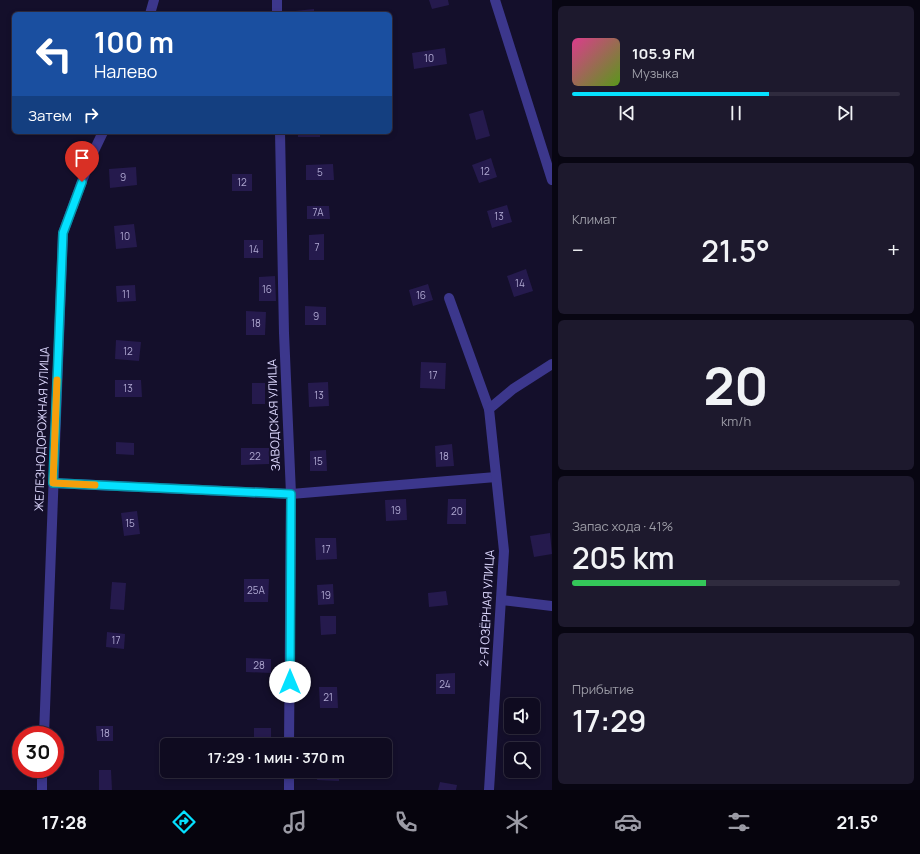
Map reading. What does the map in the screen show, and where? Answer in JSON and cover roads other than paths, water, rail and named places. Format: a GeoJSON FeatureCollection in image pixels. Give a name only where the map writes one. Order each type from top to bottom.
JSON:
{"type":"FeatureCollection","features":[{"type":"Feature","properties":{"kind":"street"},"geometry":{"type":"LineString","coordinates":[[151,12],[154,0]]}},
{"type":"Feature","properties":{"kind":"street"},"geometry":{"type":"LineString","coordinates":[[277,0],[277,12]]}},
{"type":"Feature","properties":{"kind":"street"},"geometry":{"type":"LineString","coordinates":[[495,0],[552,180]]}},
{"type":"Feature","properties":{"kind":"street","name":"ЖЕЛЕЗНОДОРОЖНАЯ УЛИЦА"},"geometry":{"type":"LineString","coordinates":[[44,726],[63,233],[91,157],[102,134]]}},
{"type":"Feature","properties":{"kind":"street","name":"ЗАВОДСКАЯ УЛИЦА"},"geometry":{"type":"LineString","coordinates":[[280,134],[285,341],[291,494],[289,738]]}},
{"type":"Feature","properties":{"kind":"street","name":"2-Я ОЗЁРНАЯ УЛИЦА"},"geometry":{"type":"LineString","coordinates":[[449,298],[489,409],[504,551],[489,790]]}},
{"type":"Feature","properties":{"kind":"street"},"geometry":{"type":"LineString","coordinates":[[489,409],[513,389],[552,364]]}},
{"type":"Feature","properties":{"kind":"street"},"geometry":{"type":"LineString","coordinates":[[53,483],[291,494],[496,478]]}},
{"type":"Feature","properties":{"kind":"street"},"geometry":{"type":"LineString","coordinates":[[501,600],[552,606]]}},
{"type":"Feature","properties":{"kind":"street"},"geometry":{"type":"LineString","coordinates":[[42,778],[42,790]]}},
{"type":"Feature","properties":{"kind":"street"},"geometry":{"type":"LineString","coordinates":[[289,778],[289,790]]}}]}
